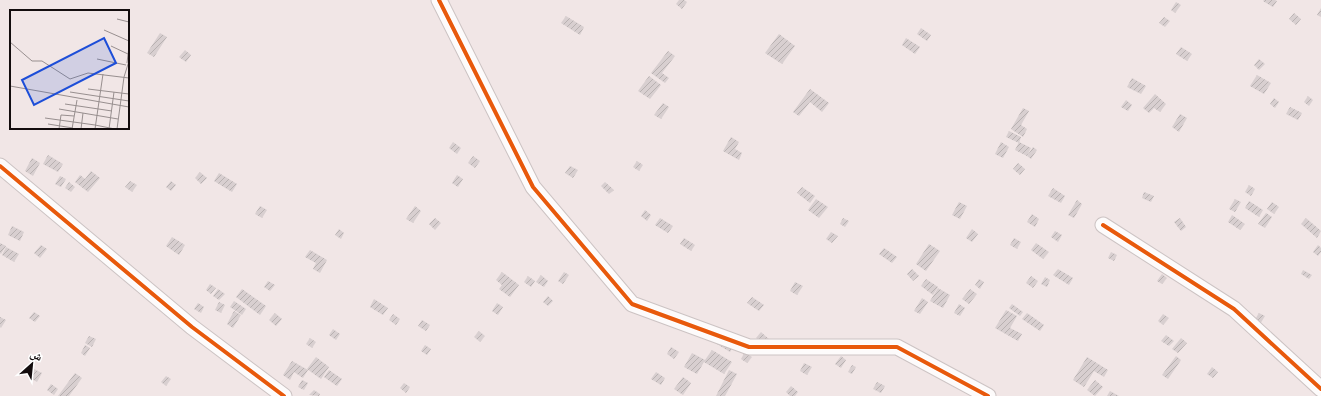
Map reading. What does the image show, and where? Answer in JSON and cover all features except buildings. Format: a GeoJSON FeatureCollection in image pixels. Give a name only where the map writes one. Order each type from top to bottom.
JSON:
{"type":"FeatureCollection","features":[{"type":"Feature","properties":{"kind":"street"},"geometry":{"type":"LineString","coordinates":[[439,0],[533,187],[632,304],[749,348],[897,347],[988,396]]}},
{"type":"Feature","properties":{"kind":"street"},"geometry":{"type":"LineString","coordinates":[[0,166],[192,327],[284,396]]}},
{"type":"Feature","properties":{"kind":"street"},"geometry":{"type":"LineString","coordinates":[[1103,225],[1234,309],[1321,389]]}},
{"type":"Feature","properties":{"kind":"cycle path"},"geometry":{"type":"LineString","coordinates":[[439,0],[533,187],[632,304],[749,347],[897,347],[988,396]]}},
{"type":"Feature","properties":{"kind":"cycle path"},"geometry":{"type":"LineString","coordinates":[[0,166],[192,327],[284,396]]}},
{"type":"Feature","properties":{"kind":"cycle path"},"geometry":{"type":"LineString","coordinates":[[1103,225],[1234,309],[1321,389]]}}]}
